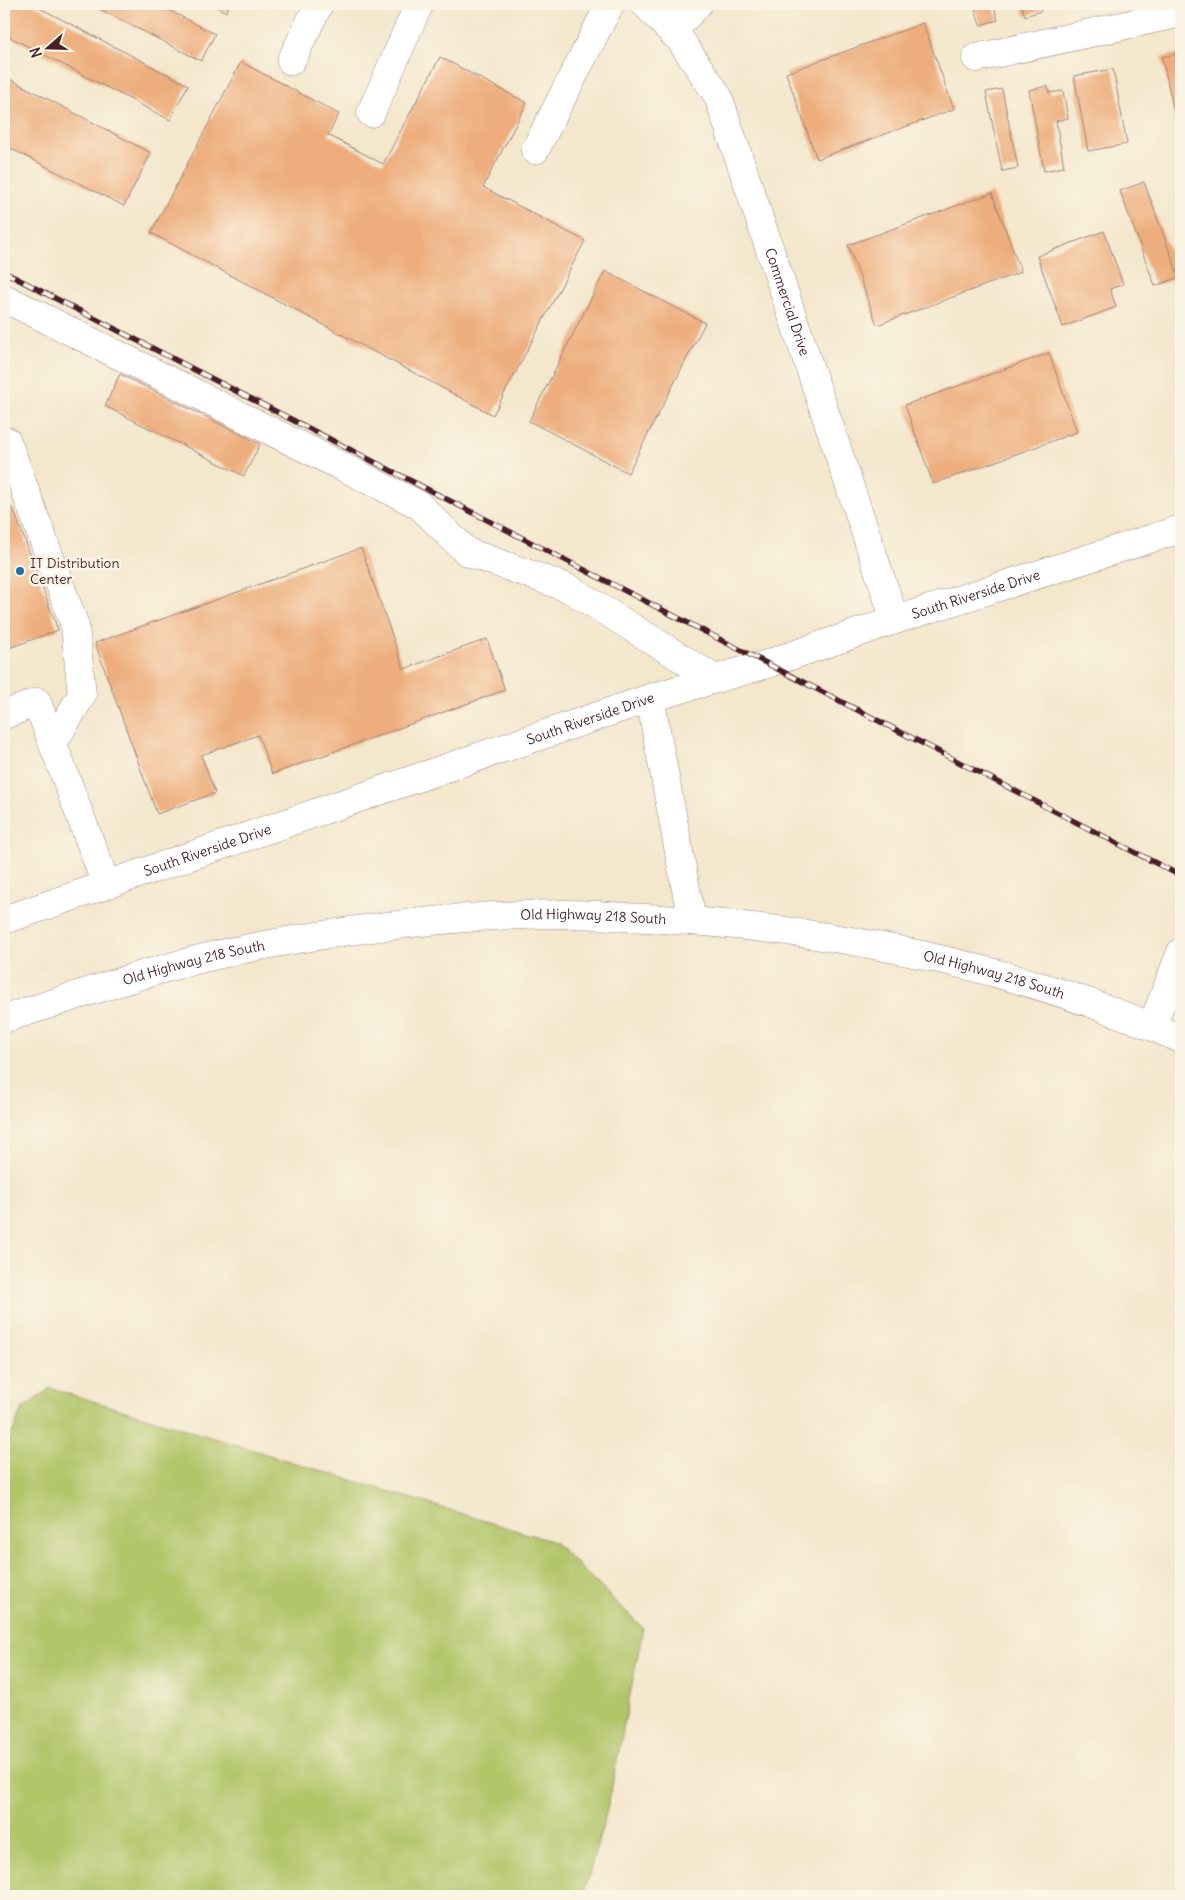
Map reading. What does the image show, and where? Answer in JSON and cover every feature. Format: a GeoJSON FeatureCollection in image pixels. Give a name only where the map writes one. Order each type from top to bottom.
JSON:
{"type":"FeatureCollection","features":[{"type":"Feature","properties":{"kind":"street"},"geometry":{"type":"LineString","coordinates":[[291,61],[319,4]]}},
{"type":"Feature","properties":{"kind":"street"},"geometry":{"type":"LineString","coordinates":[[371,113],[419,4]]}},
{"type":"Feature","properties":{"kind":"street"},"geometry":{"type":"LineString","coordinates":[[535,150],[610,4]]}},
{"type":"Feature","properties":{"kind":"street","name":"Commercial Drive"},"geometry":{"type":"LineString","coordinates":[[645,4],[681,40],[718,96],[895,620]]}},
{"type":"Feature","properties":{"kind":"street"},"geometry":{"type":"LineString","coordinates":[[672,32],[698,4]]}},
{"type":"Feature","properties":{"kind":"street"},"geometry":{"type":"LineString","coordinates":[[976,58],[1181,13]]}},
{"type":"Feature","properties":{"kind":"street"},"geometry":{"type":"LineString","coordinates":[[4,298],[419,505],[467,552],[568,588],[715,679]]}},
{"type":"Feature","properties":{"kind":"street"},"geometry":{"type":"LineString","coordinates":[[4,442],[7,441],[75,626],[82,695],[53,743]]}},
{"type":"Feature","properties":{"kind":"street","name":"South Riverside Drive"},"geometry":{"type":"LineString","coordinates":[[4,920],[650,698],[767,664],[895,620],[1181,529]]}},
{"type":"Feature","properties":{"kind":"street"},"geometry":{"type":"LineString","coordinates":[[650,698],[692,921]]}},
{"type":"Feature","properties":{"kind":"street"},"geometry":{"type":"LineString","coordinates":[[4,715],[37,702],[106,884]]}},
{"type":"Feature","properties":{"kind":"street","name":"Old Highway 218 South"},"geometry":{"type":"LineString","coordinates":[[4,1019],[171,968],[251,948],[353,931],[442,921],[567,914],[692,921],[768,929],[966,964],[1043,987],[1152,1026],[1181,1039]]}},
{"type":"Feature","properties":{"kind":"street"},"geometry":{"type":"LineString","coordinates":[[1152,1026],[1181,952]]}},
{"type":"Feature","properties":{"kind":"green space"},"geometry":{"type":"Polygon","coordinates":[[[50,1388],[554,1542],[643,1628],[608,1806],[583,1896],[4,1896],[4,1454],[22,1409],[50,1388]]]}},
{"type":"Feature","properties":{"kind":"building"},"geometry":{"type":"Polygon","coordinates":[[[4,4],[32,4],[188,85],[170,120],[4,34],[4,4]]]}},
{"type":"Feature","properties":{"kind":"building"},"geometry":{"type":"Polygon","coordinates":[[[90,4],[157,4],[215,34],[201,61],[90,4]]]}},
{"type":"Feature","properties":{"kind":"building"},"geometry":{"type":"Polygon","coordinates":[[[211,4],[230,4],[226,12],[211,4]]]}},
{"type":"Feature","properties":{"kind":"building"},"geometry":{"type":"Polygon","coordinates":[[[974,4],[993,4],[998,20],[980,25],[974,4]]]}},
{"type":"Feature","properties":{"kind":"building"},"geometry":{"type":"Polygon","coordinates":[[[1021,4],[1039,4],[1041,11],[1025,16],[1021,4]]]}},
{"type":"Feature","properties":{"kind":"building"},"geometry":{"type":"Polygon","coordinates":[[[923,23],[954,109],[817,159],[786,73],[923,23]]]}},
{"type":"Feature","properties":{"kind":"building"},"geometry":{"type":"Polygon","coordinates":[[[1181,53],[1181,134],[1179,135],[1162,57],[1181,53]]]}},
{"type":"Feature","properties":{"kind":"building"},"geometry":{"type":"Polygon","coordinates":[[[440,57],[527,103],[483,187],[585,241],[493,415],[151,233],[241,62],[339,114],[328,135],[383,164],[440,57]]]}},
{"type":"Feature","properties":{"kind":"building"},"geometry":{"type":"Polygon","coordinates":[[[1113,69],[1127,144],[1088,151],[1074,76],[1113,69]]]}},
{"type":"Feature","properties":{"kind":"building"},"geometry":{"type":"Polygon","coordinates":[[[4,76],[151,153],[124,206],[4,145],[4,76]]]}},
{"type":"Feature","properties":{"kind":"building"},"geometry":{"type":"Polygon","coordinates":[[[1048,86],[1049,93],[1063,91],[1068,118],[1056,121],[1064,167],[1044,171],[1029,90],[1048,86]]]}},
{"type":"Feature","properties":{"kind":"building"},"geometry":{"type":"Polygon","coordinates":[[[1002,89],[1018,168],[1002,171],[986,92],[1002,89]]]}},
{"type":"Feature","properties":{"kind":"building"},"geometry":{"type":"Polygon","coordinates":[[[1144,182],[1179,277],[1155,286],[1120,191],[1144,182]]]}},
{"type":"Feature","properties":{"kind":"building"},"geometry":{"type":"Polygon","coordinates":[[[992,193],[1021,272],[877,325],[848,245],[992,193]]]}},
{"type":"Feature","properties":{"kind":"building"},"geometry":{"type":"Polygon","coordinates":[[[1104,231],[1123,284],[1110,289],[1116,307],[1063,327],[1037,256],[1104,231]]]}},
{"type":"Feature","properties":{"kind":"building"},"geometry":{"type":"Polygon","coordinates":[[[605,271],[705,323],[628,473],[529,421],[605,271]]]}},
{"type":"Feature","properties":{"kind":"building"},"geometry":{"type":"Polygon","coordinates":[[[1049,353],[1077,432],[933,484],[905,405],[1049,353]]]}},
{"type":"Feature","properties":{"kind":"building"},"geometry":{"type":"Polygon","coordinates":[[[120,374],[260,444],[244,476],[105,406],[120,374]]]}},
{"type":"Feature","properties":{"kind":"building","name":"IT Distribution Center"},"geometry":{"type":"Polygon","coordinates":[[[13,508],[58,630],[4,650],[4,512],[13,508]]]}},
{"type":"Feature","properties":{"kind":"building"},"geometry":{"type":"Polygon","coordinates":[[[361,548],[404,669],[487,639],[505,690],[272,774],[258,735],[201,755],[215,793],[157,814],[95,643],[361,548]]]}},
{"type":"Feature","properties":{"kind":"railway"},"geometry":{"type":"LineString","coordinates":[[4,272],[1181,876]]}},
{"type":"Feature","properties":{"kind":"place","name":"IT Distribution Center"},"geometry":{"type":"Point","coordinates":[20,571]}}]}
